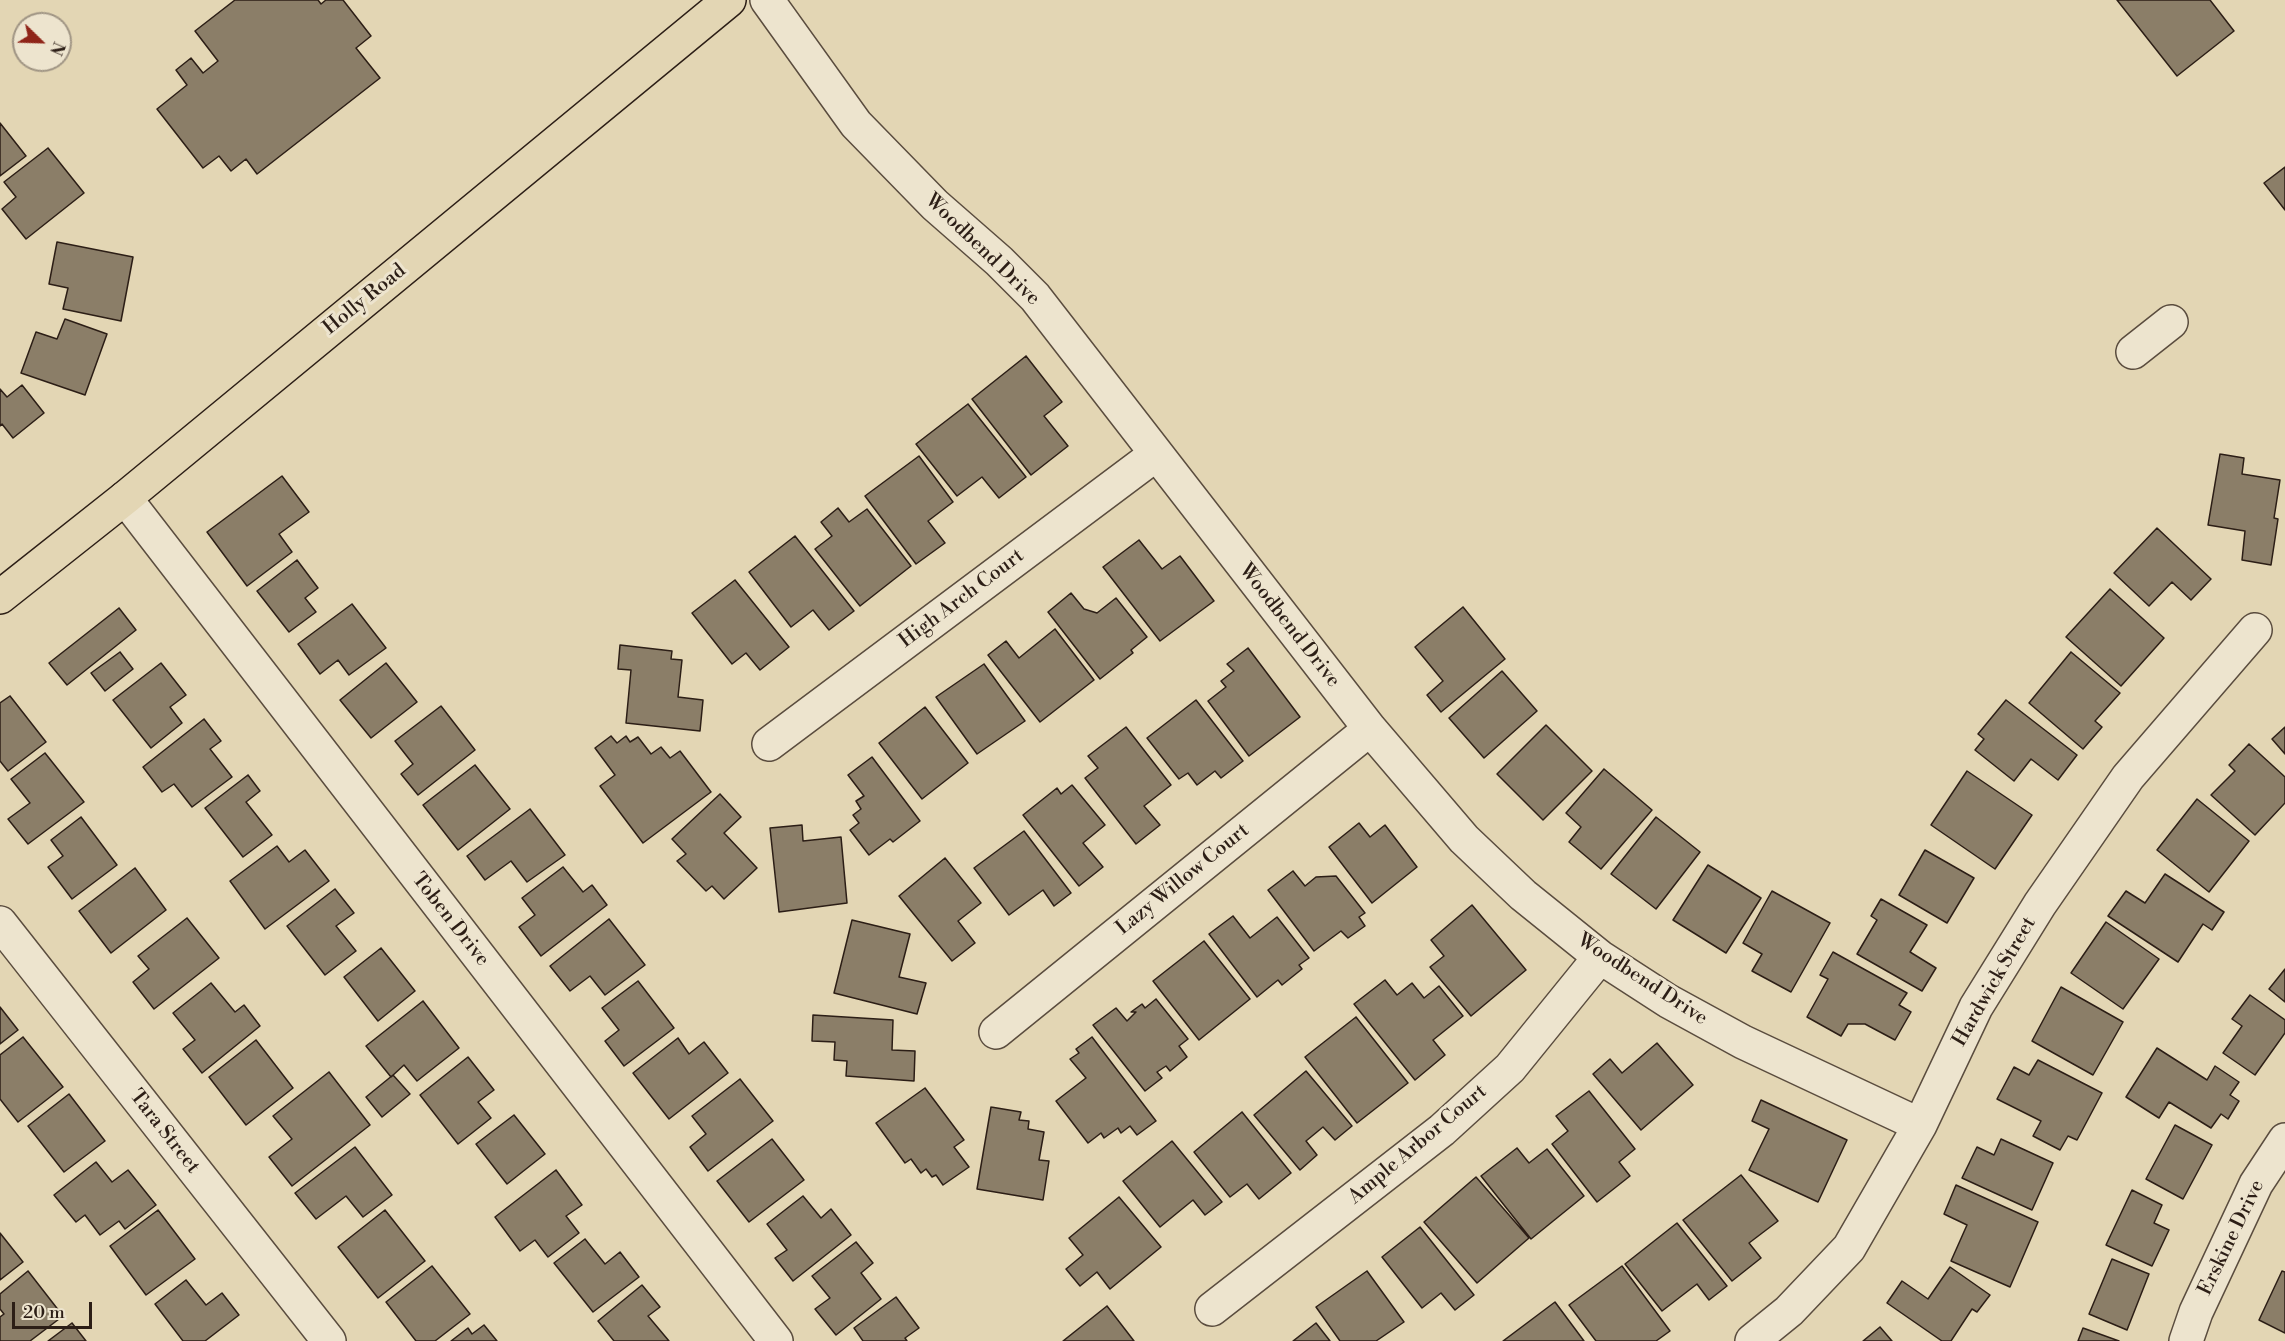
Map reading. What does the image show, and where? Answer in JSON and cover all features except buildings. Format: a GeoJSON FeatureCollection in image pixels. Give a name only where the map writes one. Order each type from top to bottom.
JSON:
{"type":"FeatureCollection","features":[{"type":"Feature","properties":{"kind":"main road","name":"Holly Road"},"geometry":{"type":"LineString","coordinates":[[0,597],[124,498],[729,0]]}},
{"type":"Feature","properties":{"kind":"street","name":"Woodbend Drive"},"geometry":{"type":"LineString","coordinates":[[767,0],[856,124],[920,191],[999,261],[1035,297],[1155,455],[1370,729],[1419,790],[1464,839],[1523,895],[1600,957],[1668,1001],[1743,1042],[1920,1125]]}},
{"type":"Feature","properties":{"kind":"street"},"geometry":{"type":"LineString","coordinates":[[2133,352],[2171,322]]}},
{"type":"Feature","properties":{"kind":"street","name":"High Arch Court"},"geometry":{"type":"LineString","coordinates":[[769,744],[1155,455]]}},
{"type":"Feature","properties":{"kind":"street","name":"Toben Drive"},"geometry":{"type":"LineString","coordinates":[[124,498],[776,1341]]}},
{"type":"Feature","properties":{"kind":"street","name":"Hardwick Street"},"geometry":{"type":"LineString","coordinates":[[1752,1341],[1789,1311],[1849,1248],[1920,1125],[1976,1007],[2040,904],[2128,777],[2255,630]]}},
{"type":"Feature","properties":{"kind":"street","name":"Lazy Willow Court"},"geometry":{"type":"LineString","coordinates":[[996,1032],[1370,729]]}},
{"type":"Feature","properties":{"kind":"street","name":"Tara Street"},"geometry":{"type":"LineString","coordinates":[[0,923],[329,1341]]}},
{"type":"Feature","properties":{"kind":"street","name":"Ample Arbor Court"},"geometry":{"type":"LineString","coordinates":[[1212,1309],[1442,1130],[1510,1068],[1600,957]]}},
{"type":"Feature","properties":{"kind":"street","name":"Erskine Drive"},"geometry":{"type":"LineString","coordinates":[[2186,1341],[2196,1312],[2256,1184],[2285,1140]]}}]}
